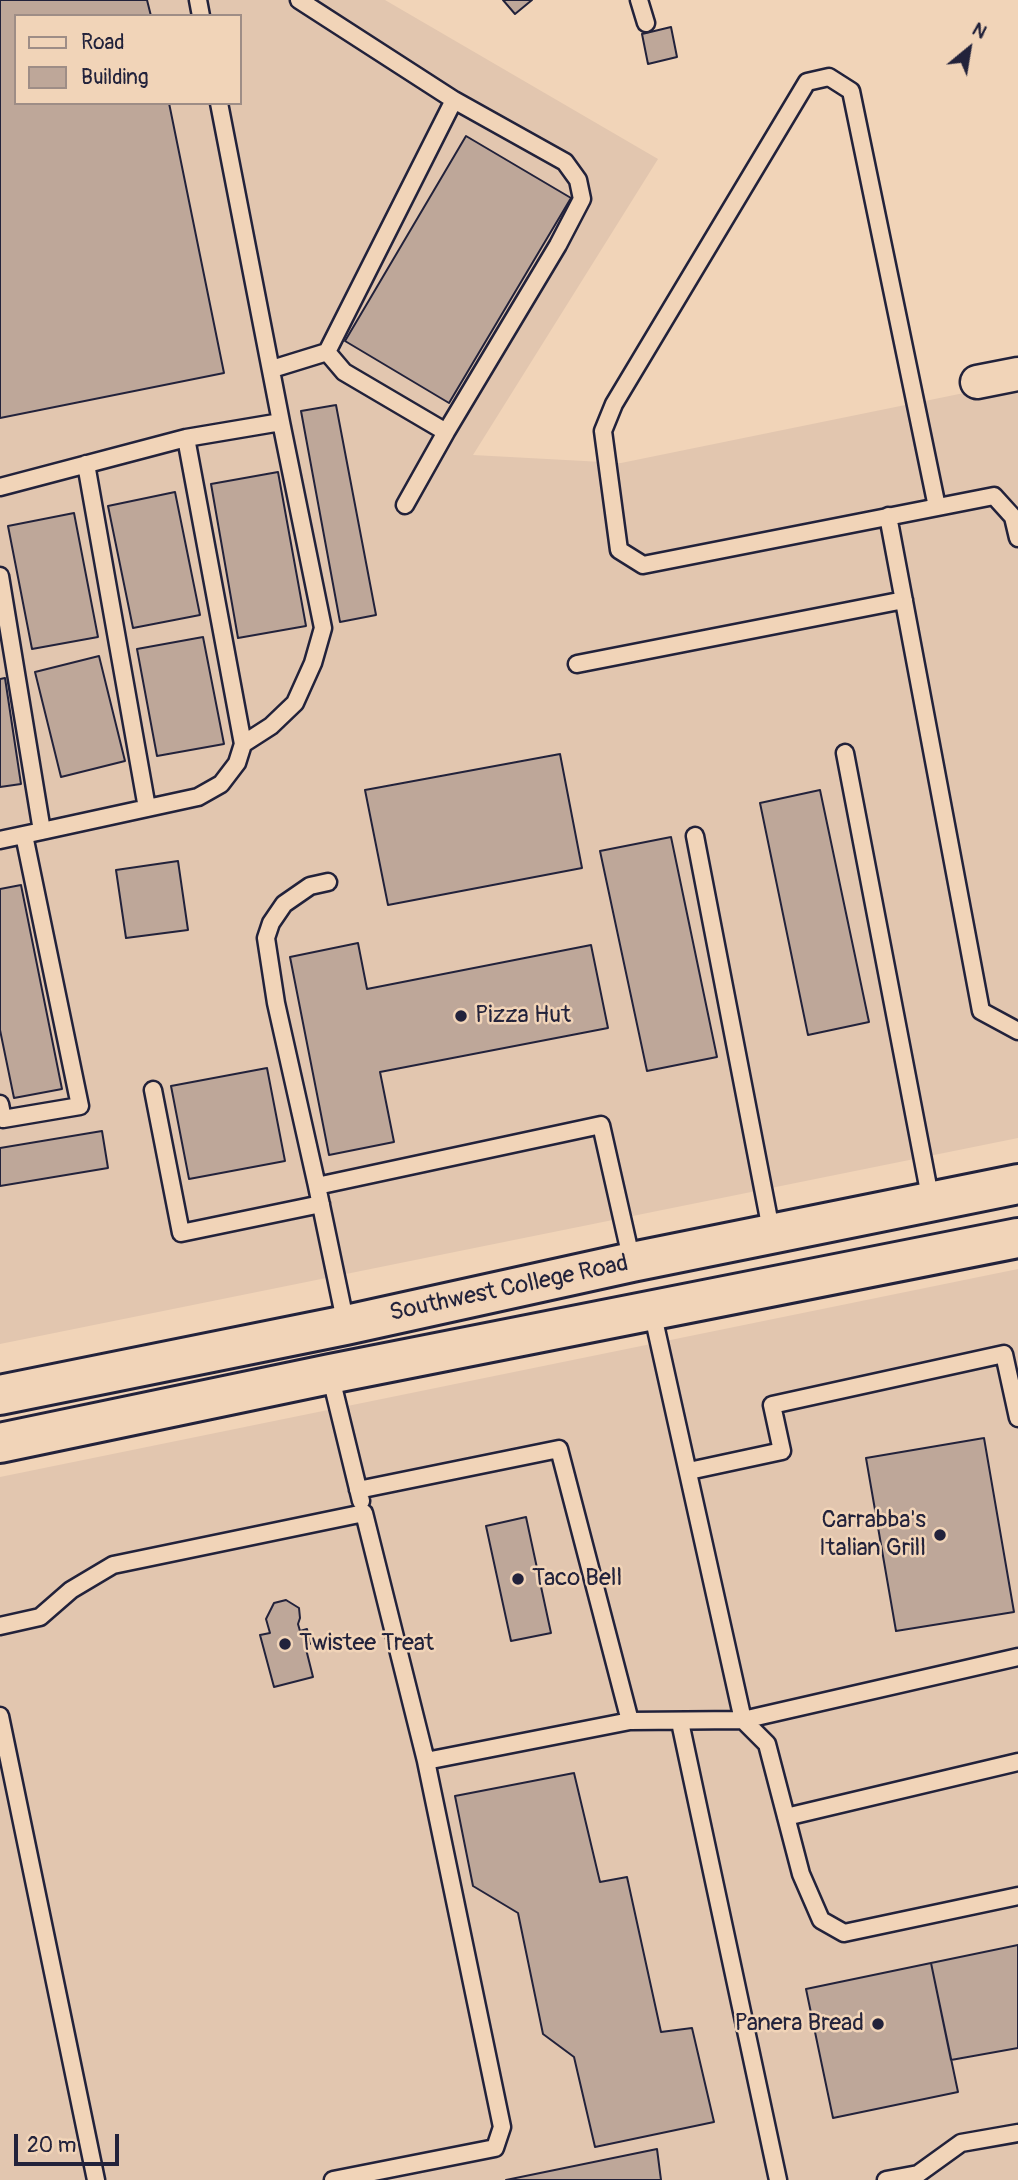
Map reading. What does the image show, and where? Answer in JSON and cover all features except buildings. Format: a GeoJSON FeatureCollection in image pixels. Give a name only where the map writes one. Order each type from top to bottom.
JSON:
{"type":"FeatureCollection","features":[{"type":"Feature","properties":{"kind":"main road","name":"Southwest College Road"},"geometry":{"type":"LineString","coordinates":[[0,1395],[1018,1184]]}},
{"type":"Feature","properties":{"kind":"main road","name":"Southwest College Road"},"geometry":{"type":"LineString","coordinates":[[0,1443],[330,1374],[1018,1238]]}},
{"type":"Feature","properties":{"kind":"street"},"geometry":{"type":"LineString","coordinates":[[977,382],[1018,374]]}},
{"type":"Feature","properties":{"kind":"lane"},"geometry":{"type":"LineString","coordinates":[[299,0],[454,100],[565,162],[578,180],[582,199],[558,245],[405,505]]}},
{"type":"Feature","properties":{"kind":"lane"},"geometry":{"type":"LineString","coordinates":[[639,0],[646,23]]}},
{"type":"Feature","properties":{"kind":"lane"},"geometry":{"type":"LineString","coordinates":[[937,507],[851,91],[830,76],[807,82],[614,404],[603,431],[620,550],[643,565],[994,496],[1013,517],[1018,538]]}},
{"type":"Feature","properties":{"kind":"lane"},"geometry":{"type":"LineString","coordinates":[[272,369],[327,352],[454,100]]}},
{"type":"Feature","properties":{"kind":"lane"},"geometry":{"type":"LineString","coordinates":[[219,105],[323,628],[313,663],[295,703],[271,726],[243,744]]}},
{"type":"Feature","properties":{"kind":"lane"},"geometry":{"type":"LineString","coordinates":[[327,352],[344,372],[446,432]]}},
{"type":"Feature","properties":{"kind":"lane"},"geometry":{"type":"LineString","coordinates":[[0,487],[186,438],[281,422]]}},
{"type":"Feature","properties":{"kind":"lane"},"geometry":{"type":"LineString","coordinates":[[0,840],[198,797],[221,784],[237,763],[243,744],[186,438]]}},
{"type":"Feature","properties":{"kind":"lane"},"geometry":{"type":"LineString","coordinates":[[86,464],[147,808]]}},
{"type":"Feature","properties":{"kind":"lane"},"geometry":{"type":"LineString","coordinates":[[888,516],[981,1011],[1018,1031]]}},
{"type":"Feature","properties":{"kind":"lane"},"geometry":{"type":"LineString","coordinates":[[0,576],[1,597],[42,831]]}},
{"type":"Feature","properties":{"kind":"lane"},"geometry":{"type":"LineString","coordinates":[[577,664],[904,600]]}},
{"type":"Feature","properties":{"kind":"lane"},"geometry":{"type":"LineString","coordinates":[[845,753],[931,1202]]}},
{"type":"Feature","properties":{"kind":"lane"},"geometry":{"type":"LineString","coordinates":[[0,1104],[3,1119],[80,1105],[24,835]]}},
{"type":"Feature","properties":{"kind":"lane"},"geometry":{"type":"LineString","coordinates":[[695,836],[772,1235]]}},
{"type":"Feature","properties":{"kind":"lane"},"geometry":{"type":"LineString","coordinates":[[328,882],[310,886],[284,904],[271,923],[266,938],[276,1003],[346,1325]]}},
{"type":"Feature","properties":{"kind":"lane"},"geometry":{"type":"LineString","coordinates":[[153,1090],[181,1233],[321,1205]]}},
{"type":"Feature","properties":{"kind":"lane"},"geometry":{"type":"LineString","coordinates":[[317,1186],[601,1125],[632,1262]]}},
{"type":"Feature","properties":{"kind":"lane"},"geometry":{"type":"LineString","coordinates":[[652,1311],[743,1720],[766,1744],[801,1874],[821,1920],[844,1933],[1018,1896]]}},
{"type":"Feature","properties":{"kind":"lane"},"geometry":{"type":"LineString","coordinates":[[689,1471],[782,1451],[772,1405],[1004,1354],[1018,1418]]}},
{"type":"Feature","properties":{"kind":"lane"},"geometry":{"type":"LineString","coordinates":[[330,1374],[426,1761],[502,2127],[495,2148],[333,2180]]}},
{"type":"Feature","properties":{"kind":"lane"},"geometry":{"type":"LineString","coordinates":[[358,1490],[559,1449],[630,1720]]}},
{"type":"Feature","properties":{"kind":"lane"},"geometry":{"type":"LineString","coordinates":[[0,1626],[40,1617],[71,1590],[113,1565],[364,1513]]}},
{"type":"Feature","properties":{"kind":"lane"},"geometry":{"type":"LineString","coordinates":[[426,1761],[630,1720],[743,1720],[1018,1657]]}},
{"type":"Feature","properties":{"kind":"lane"},"geometry":{"type":"LineString","coordinates":[[0,1716],[96,2180]]}},
{"type":"Feature","properties":{"kind":"lane"},"geometry":{"type":"LineString","coordinates":[[680,1722],[778,2180]]}},
{"type":"Feature","properties":{"kind":"lane"},"geometry":{"type":"LineString","coordinates":[[786,1817],[1018,1762]]}},
{"type":"Feature","properties":{"kind":"lane"},"geometry":{"type":"LineString","coordinates":[[886,2180],[918,2174],[961,2143],[1018,2133]]}},
{"type":"Feature","properties":{"kind":"shaded area"},"geometry":{"type":"Polygon","coordinates":[[[0,0],[385,0],[658,159],[473,455],[621,463],[1018,382],[1018,1138],[0,1344],[0,0]]]}},
{"type":"Feature","properties":{"kind":"shaded area"},"geometry":{"type":"Polygon","coordinates":[[[1018,1269],[1018,2180],[0,2180],[0,1477],[1018,1269]]]}},
{"type":"Feature","properties":{"kind":"place","name":"Pizza Hut"},"geometry":{"type":"Point","coordinates":[461,1016]}},
{"type":"Feature","properties":{"kind":"place","name":"Carrabba's Italian Grill"},"geometry":{"type":"Point","coordinates":[940,1535]}},
{"type":"Feature","properties":{"kind":"place","name":"Taco Bell"},"geometry":{"type":"Point","coordinates":[518,1579]}},
{"type":"Feature","properties":{"kind":"place","name":"Twistee Treat"},"geometry":{"type":"Point","coordinates":[285,1644]}},
{"type":"Feature","properties":{"kind":"place","name":"Panera Bread"},"geometry":{"type":"Point","coordinates":[878,2024]}}]}
